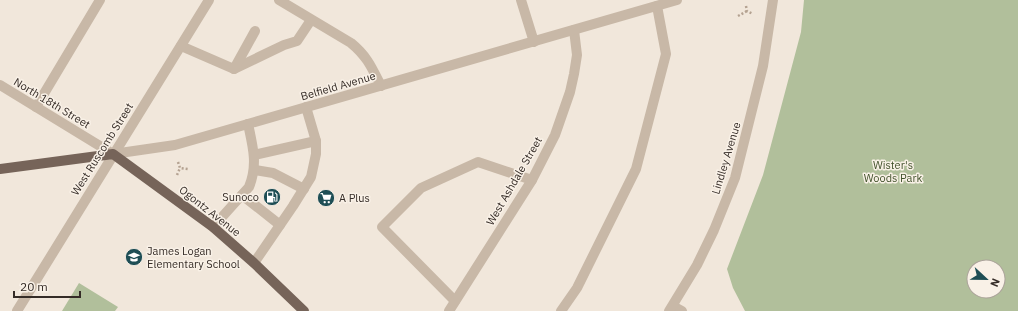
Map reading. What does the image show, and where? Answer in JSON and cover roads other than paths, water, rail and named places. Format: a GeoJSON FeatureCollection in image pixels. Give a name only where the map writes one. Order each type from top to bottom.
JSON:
{"type":"FeatureCollection","features":[{"type":"Feature","properties":{"kind":"main road","name":"Belfield Avenue"},"geometry":{"type":"LineString","coordinates":[[0,169],[113,154]]}},
{"type":"Feature","properties":{"kind":"main road","name":"Ogontz Avenue"},"geometry":{"type":"LineString","coordinates":[[113,154],[213,227],[254,263],[304,311]]}},
{"type":"Feature","properties":{"kind":"street"},"geometry":{"type":"LineString","coordinates":[[36,107],[100,0]]}},
{"type":"Feature","properties":{"kind":"street","name":"West Ruscomb Street"},"geometry":{"type":"LineString","coordinates":[[17,311],[208,0]]}},
{"type":"Feature","properties":{"kind":"street"},"geometry":{"type":"LineString","coordinates":[[279,0],[351,43],[369,62],[381,86]]}},
{"type":"Feature","properties":{"kind":"street"},"geometry":{"type":"LineString","coordinates":[[521,0],[534,42]]}},
{"type":"Feature","properties":{"kind":"street","name":"Belfield Avenue"},"geometry":{"type":"LineString","coordinates":[[113,154],[175,146],[677,0]]}},
{"type":"Feature","properties":{"kind":"street","name":"Lindley Avenue"},"geometry":{"type":"LineString","coordinates":[[671,308],[697,265],[714,230],[735,178],[763,66],[773,0]]}},
{"type":"Feature","properties":{"kind":"street"},"geometry":{"type":"LineString","coordinates":[[561,311],[577,288],[636,169],[666,54],[657,6]]}},
{"type":"Feature","properties":{"kind":"street"},"geometry":{"type":"LineString","coordinates":[[181,46],[234,69],[297,41],[311,20]]}},
{"type":"Feature","properties":{"kind":"street","name":"West Ashdale Street"},"geometry":{"type":"LineString","coordinates":[[449,311],[532,180],[555,135],[570,92],[577,55],[574,30]]}},
{"type":"Feature","properties":{"kind":"street"},"geometry":{"type":"LineString","coordinates":[[234,69],[255,31]]}},
{"type":"Feature","properties":{"kind":"street","name":"North 18th Street"},"geometry":{"type":"LineString","coordinates":[[0,85],[113,154]]}},
{"type":"Feature","properties":{"kind":"street"},"geometry":{"type":"LineString","coordinates":[[254,263],[311,178],[316,154],[316,141],[306,107]]}},
{"type":"Feature","properties":{"kind":"street"},"geometry":{"type":"LineString","coordinates":[[213,227],[249,187],[255,170],[254,155],[248,124]]}},
{"type":"Feature","properties":{"kind":"street"},"geometry":{"type":"LineString","coordinates":[[254,155],[316,141]]}},
{"type":"Feature","properties":{"kind":"street"},"geometry":{"type":"LineString","coordinates":[[455,301],[382,227],[421,188],[478,162],[532,180]]}},
{"type":"Feature","properties":{"kind":"street"},"geometry":{"type":"LineString","coordinates":[[255,170],[273,173],[304,189]]}},
{"type":"Feature","properties":{"kind":"street"},"geometry":{"type":"LineString","coordinates":[[242,195],[280,225]]}},
{"type":"Feature","properties":{"kind":"street"},"geometry":{"type":"LineString","coordinates":[[671,308],[682,311]]}},
{"type":"Feature","properties":{"kind":"place","name":"Sunoco"},"geometry":{"type":"Point","coordinates":[272,197]}},
{"type":"Feature","properties":{"kind":"place","name":"A Plus"},"geometry":{"type":"Point","coordinates":[326,198]}},
{"type":"Feature","properties":{"kind":"place","name":"James Logan Elementary School"},"geometry":{"type":"Point","coordinates":[134,257]}},
{"type":"Feature","properties":{"kind":"park label","name":"Wister's Woods Park"},"geometry":{"type":"Point","coordinates":[893,171]}}]}
